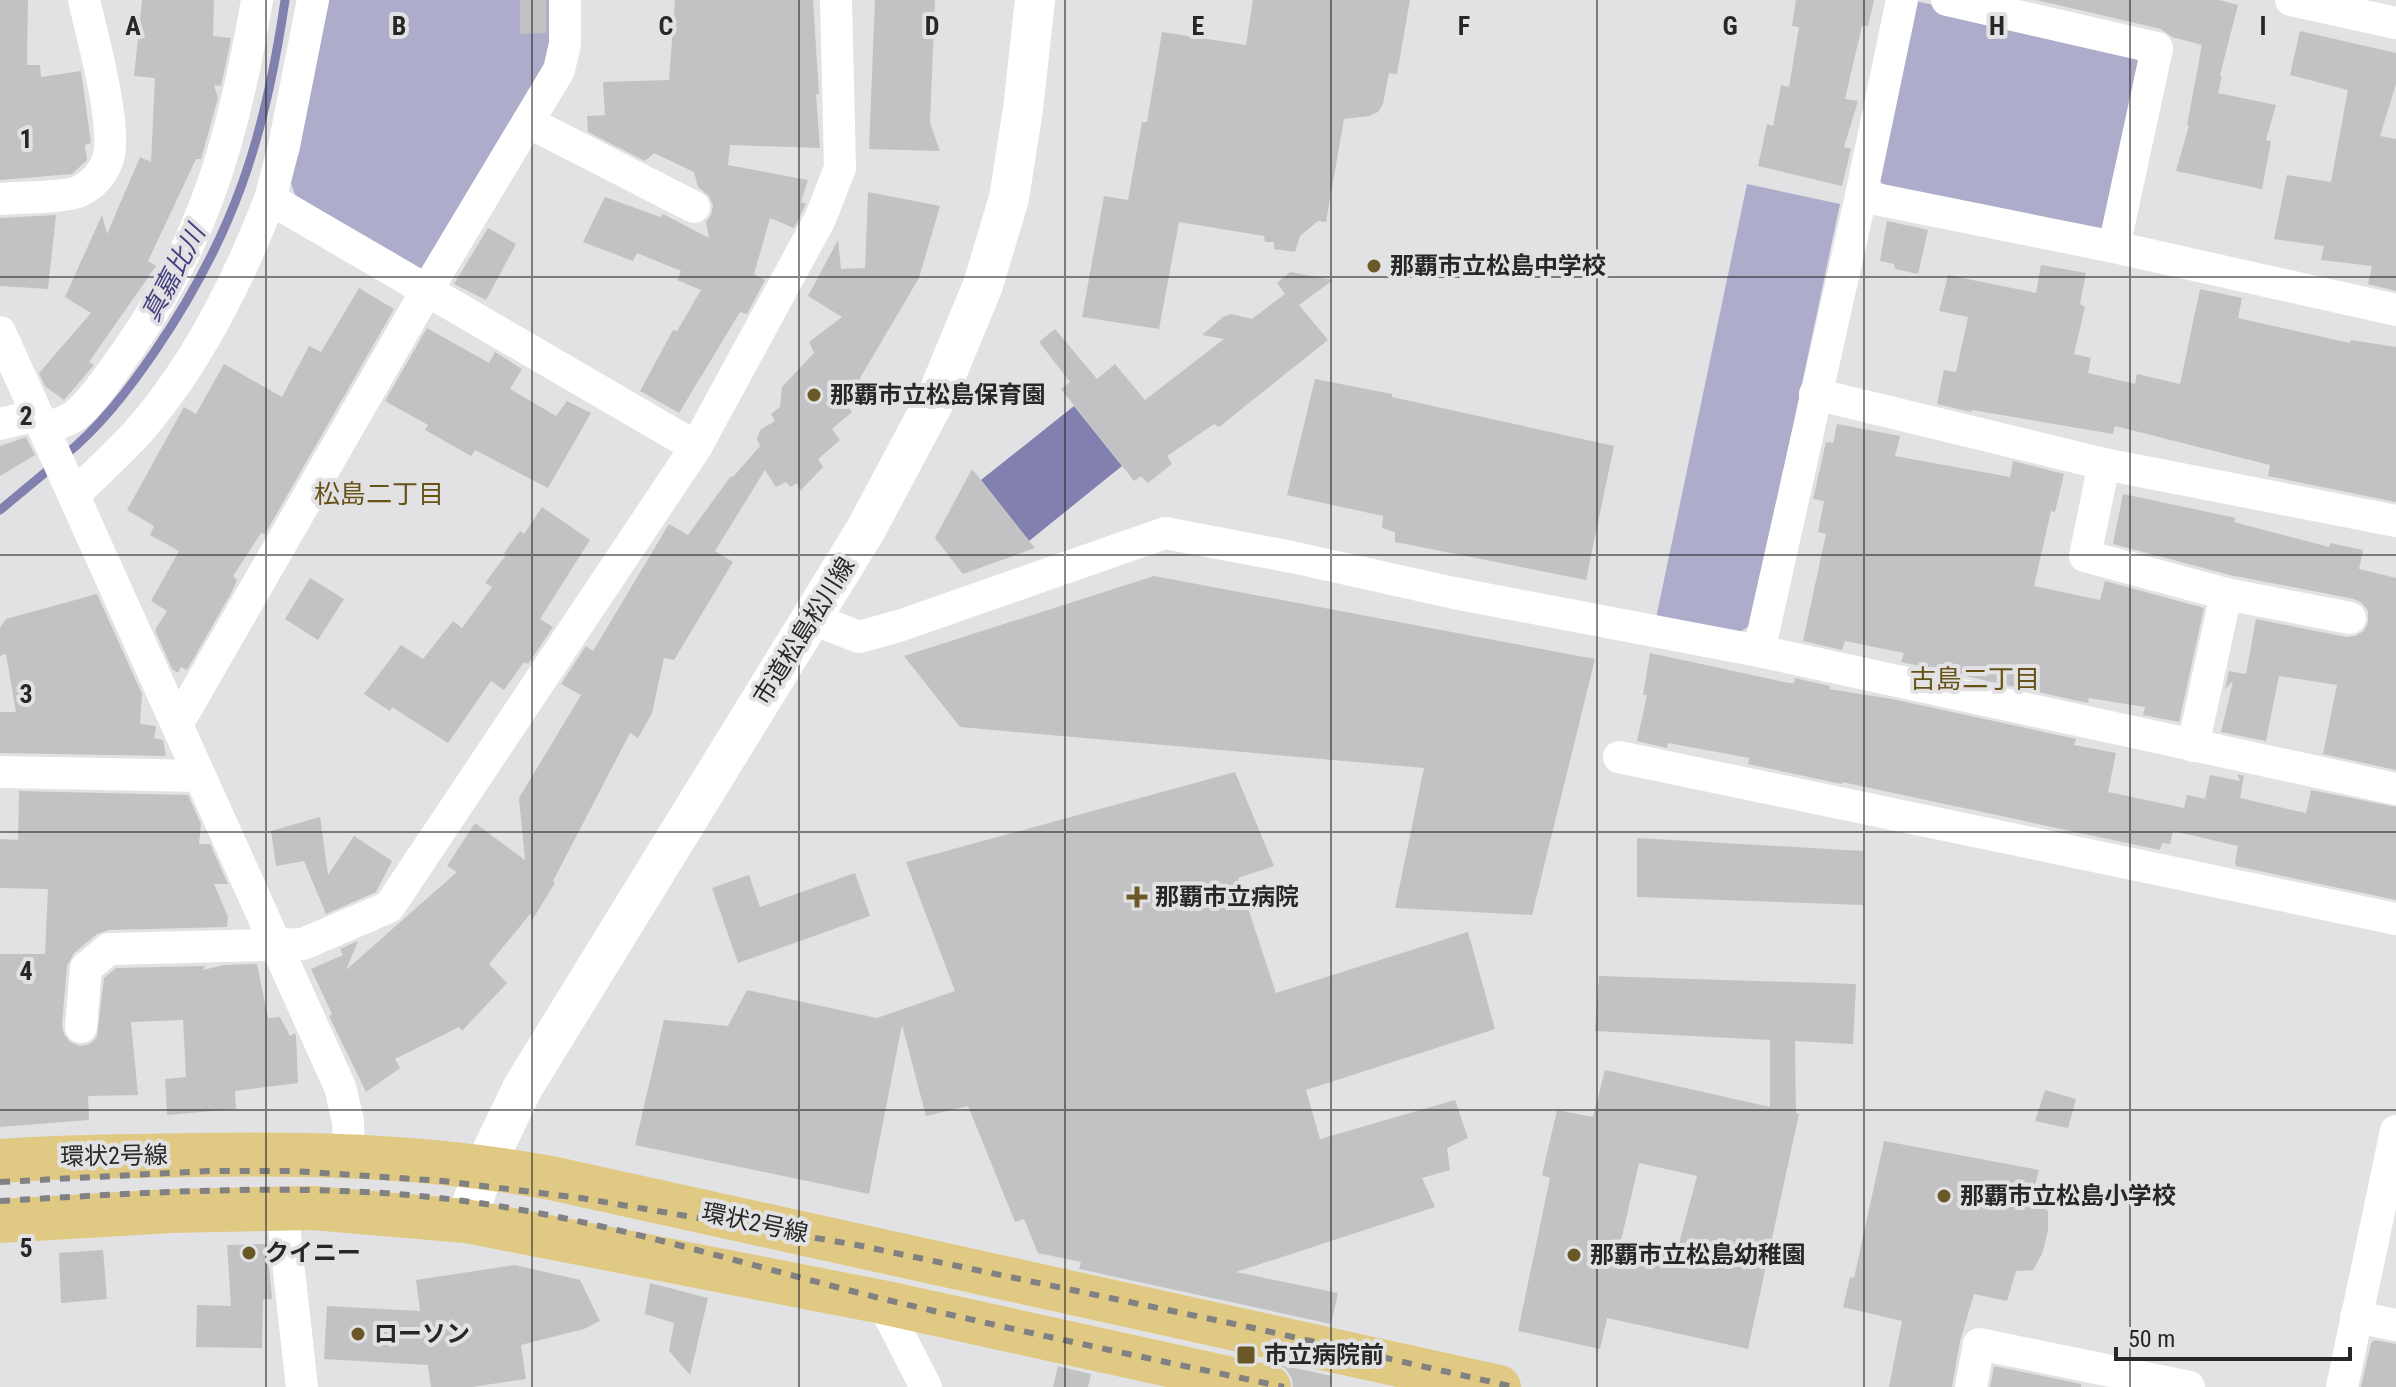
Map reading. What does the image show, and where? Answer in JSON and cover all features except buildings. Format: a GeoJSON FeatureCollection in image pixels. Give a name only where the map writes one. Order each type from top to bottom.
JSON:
{"type":"FeatureCollection","features":[{"type":"Feature","properties":{"kind":"main road","name":"環状2号線"},"geometry":{"type":"LineString","coordinates":[[0,1161],[66,1156],[349,1155],[485,1166],[1495,1387]]}},
{"type":"Feature","properties":{"kind":"main road"},"geometry":{"type":"LineString","coordinates":[[0,1221],[282,1208],[377,1211],[466,1221],[882,1302],[1269,1387]]}},
{"type":"Feature","properties":{"kind":"street"},"geometry":{"type":"LineString","coordinates":[[0,199],[77,193],[97,180],[108,159],[110,137],[103,84],[84,0]]}},
{"type":"Feature","properties":{"kind":"street"},"geometry":{"type":"LineString","coordinates":[[0,424],[44,428],[74,416],[109,376],[160,301],[204,211],[226,147],[244,77],[257,0]]}},
{"type":"Feature","properties":{"kind":"street"},"geometry":{"type":"LineString","coordinates":[[71,486],[137,432],[194,354],[241,269],[270,199],[284,146],[313,0]]}},
{"type":"Feature","properties":{"kind":"street"},"geometry":{"type":"LineString","coordinates":[[178,723],[564,56],[565,0]]}},
{"type":"Feature","properties":{"kind":"street"},"geometry":{"type":"LineString","coordinates":[[81,1027],[86,968],[109,949],[303,944],[389,907],[696,447],[820,219],[840,168],[836,0]]}},
{"type":"Feature","properties":{"kind":"street","name":"市道松島松川線"},"geometry":{"type":"LineString","coordinates":[[466,1221],[485,1166],[523,1087],[865,531],[932,407],[983,285],[1009,198],[1035,0]]}},
{"type":"Feature","properties":{"kind":"street"},"geometry":{"type":"LineString","coordinates":[[1759,651],[1902,0]]}},
{"type":"Feature","properties":{"kind":"street"},"geometry":{"type":"LineString","coordinates":[[1947,0],[2157,48],[2114,247]]}},
{"type":"Feature","properties":{"kind":"street"},"geometry":{"type":"LineString","coordinates":[[2291,0],[2396,23]]}},
{"type":"Feature","properties":{"kind":"street"},"geometry":{"type":"LineString","coordinates":[[528,122],[694,207]]}},
{"type":"Feature","properties":{"kind":"street"},"geometry":{"type":"LineString","coordinates":[[1861,196],[2114,247],[2396,310]]}},
{"type":"Feature","properties":{"kind":"street"},"geometry":{"type":"LineString","coordinates":[[270,199],[696,447]]}},
{"type":"Feature","properties":{"kind":"street"},"geometry":{"type":"LineString","coordinates":[[0,332],[340,1087],[348,1121],[349,1155]]}},
{"type":"Feature","properties":{"kind":"street"},"geometry":{"type":"LineString","coordinates":[[1815,394],[2104,464],[2396,521]]}},
{"type":"Feature","properties":{"kind":"street"},"geometry":{"type":"LineString","coordinates":[[2104,464],[2085,556],[2226,594],[2350,618]]}},
{"type":"Feature","properties":{"kind":"street"},"geometry":{"type":"LineString","coordinates":[[810,618],[859,637],[899,626],[1165,533],[1292,557],[1466,596],[1759,651],[2396,789]]}},
{"type":"Feature","properties":{"kind":"street"},"geometry":{"type":"LineString","coordinates":[[2193,746],[2226,594]]}},
{"type":"Feature","properties":{"kind":"street"},"geometry":{"type":"LineString","coordinates":[[1619,757],[2396,919]]}},
{"type":"Feature","properties":{"kind":"street"},"geometry":{"type":"LineString","coordinates":[[3,772],[200,776]]}},
{"type":"Feature","properties":{"kind":"street"},"geometry":{"type":"LineString","coordinates":[[2342,1387],[2396,1131]]}},
{"type":"Feature","properties":{"kind":"street"},"geometry":{"type":"LineString","coordinates":[[282,1208],[302,1387]]}},
{"type":"Feature","properties":{"kind":"street"},"geometry":{"type":"LineString","coordinates":[[882,1302],[926,1387]]}},
{"type":"Feature","properties":{"kind":"street"},"geometry":{"type":"LineString","coordinates":[[2356,1317],[2396,1325]]}},
{"type":"Feature","properties":{"kind":"street"},"geometry":{"type":"LineString","coordinates":[[1971,1387],[1979,1344],[2189,1387]]}},
{"type":"Feature","properties":{"kind":"shaded area"},"geometry":{"type":"Polygon","coordinates":[[[329,0],[555,0],[556,51],[426,264],[420,269],[295,195],[291,183],[329,0]]]}},
{"type":"Feature","properties":{"kind":"shaded area"},"geometry":{"type":"Polygon","coordinates":[[[1911,0],[2145,51],[2107,234],[1893,197],[1874,173],[1911,0]]]}},
{"type":"Feature","properties":{"kind":"shaded area"},"geometry":{"type":"Polygon","coordinates":[[[1747,184],[1840,204],[1751,625],[1730,638],[1655,623],[1747,184]]]}},
{"type":"Feature","properties":{"kind":"shaded area"},"geometry":{"type":"Polygon","coordinates":[[[1074,406],[1122,466],[1029,541],[981,480],[1074,406]]]}},
{"type":"Feature","properties":{"kind":"waterway","name":"真嘉比川"},"geometry":{"type":"LineString","coordinates":[[64,456],[102,420],[135,379],[206,267],[226,225],[256,141],[285,0]]}},
{"type":"Feature","properties":{"kind":"waterway","name":"真嘉比川"},"geometry":{"type":"LineString","coordinates":[[0,510],[53,466]]}},
{"type":"Feature","properties":{"kind":"railway"},"geometry":{"type":"LineString","coordinates":[[0,1182],[208,1171],[294,1171],[443,1181],[581,1198],[857,1245],[1249,1327],[1514,1387]]}},
{"type":"Feature","properties":{"kind":"railway"},"geometry":{"type":"LineString","coordinates":[[0,1201],[158,1192],[315,1190],[481,1203],[602,1226],[900,1303],[1284,1387]]}},
{"type":"Feature","properties":{"kind":"place","name":"那覇市立松島中学校"},"geometry":{"type":"Point","coordinates":[1374,266]}},
{"type":"Feature","properties":{"kind":"place","name":"那覇市立松島保育園"},"geometry":{"type":"Point","coordinates":[814,395]}},
{"type":"Feature","properties":{"kind":"place","name":"那覇市立病院"},"geometry":{"type":"Point","coordinates":[1137,897]}},
{"type":"Feature","properties":{"kind":"place","name":"那覇市立松島小学校"},"geometry":{"type":"Point","coordinates":[1944,1196]}},
{"type":"Feature","properties":{"kind":"place","name":"クイニー"},"geometry":{"type":"Point","coordinates":[249,1253]}},
{"type":"Feature","properties":{"kind":"place","name":"那覇市立松島幼稚園"},"geometry":{"type":"Point","coordinates":[1574,1255]}},
{"type":"Feature","properties":{"kind":"place","name":"ローソン"},"geometry":{"type":"Point","coordinates":[358,1334]}},
{"type":"Feature","properties":{"kind":"place","name":"市立病院前"},"geometry":{"type":"Point","coordinates":[1246,1355]}},
{"type":"Feature","properties":{"kind":"district","name":"松島二丁目"},"geometry":{"type":"Point","coordinates":[379,494]}},
{"type":"Feature","properties":{"kind":"district","name":"古島二丁目"},"geometry":{"type":"Point","coordinates":[1975,679]}}]}
